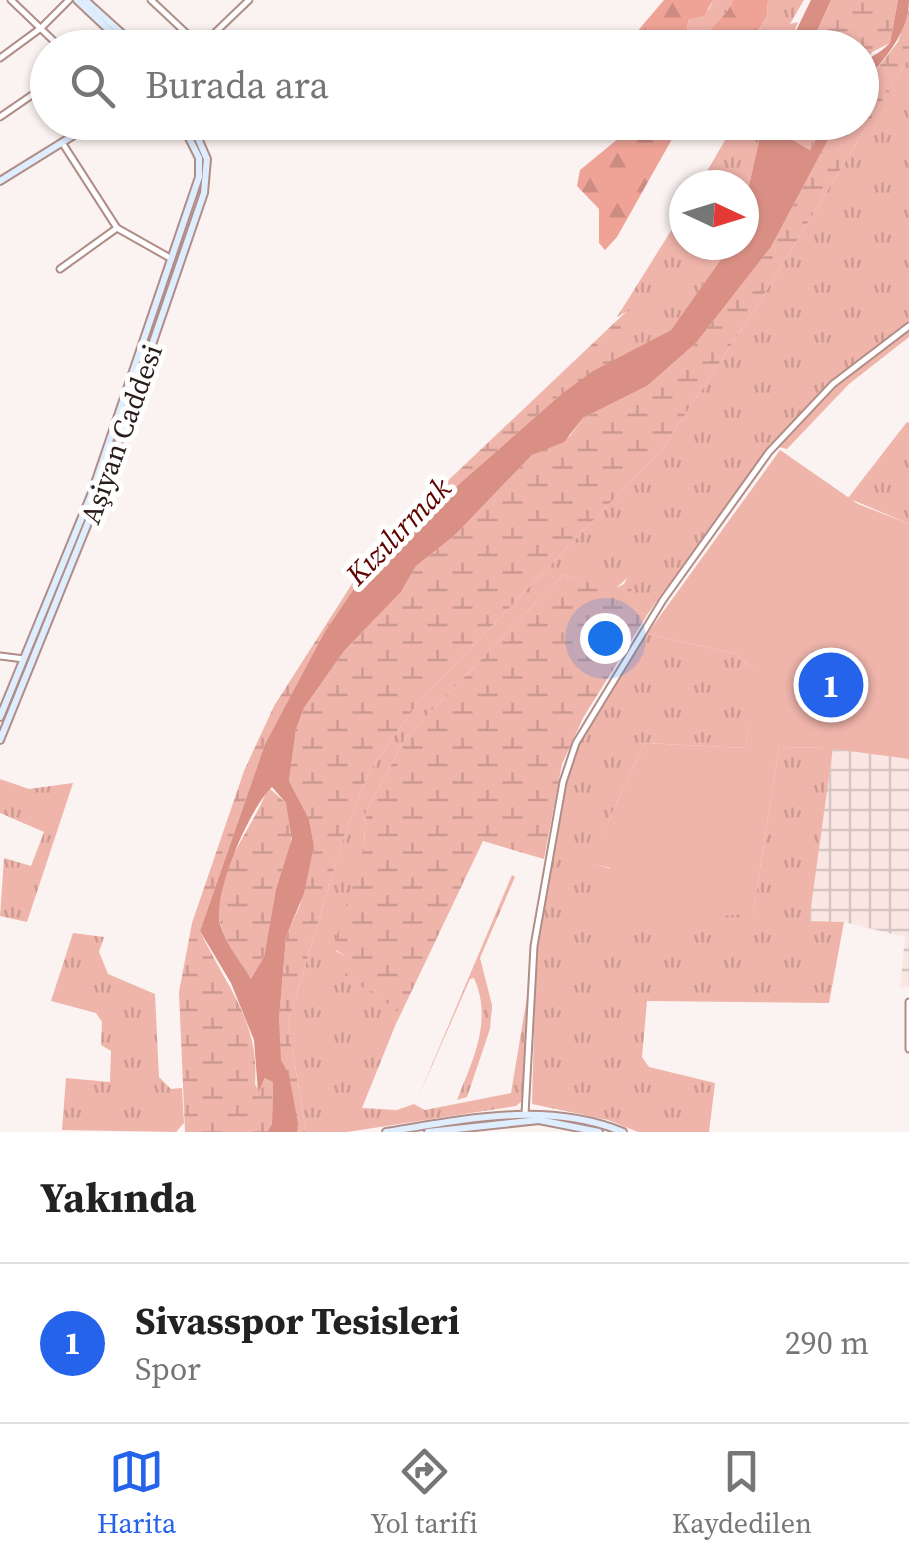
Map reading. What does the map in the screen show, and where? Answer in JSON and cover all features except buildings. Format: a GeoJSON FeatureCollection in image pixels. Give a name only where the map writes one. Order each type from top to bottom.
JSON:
{"type":"FeatureCollection","features":[{"type":"Feature","properties":{"kind":"street"},"geometry":{"type":"LineString","coordinates":[[10,0],[41,28]]}},
{"type":"Feature","properties":{"kind":"street"},"geometry":{"type":"LineString","coordinates":[[38,30],[73,0],[107,30]]}},
{"type":"Feature","properties":{"kind":"street"},"geometry":{"type":"LineString","coordinates":[[85,0],[118,30]]}},
{"type":"Feature","properties":{"kind":"street"},"geometry":{"type":"LineString","coordinates":[[151,0],[182,30]]}},
{"type":"Feature","properties":{"kind":"street"},"geometry":{"type":"LineString","coordinates":[[159,8],[168,0]]}},
{"type":"Feature","properties":{"kind":"street"},"geometry":{"type":"LineString","coordinates":[[218,30],[249,0]]}},
{"type":"Feature","properties":{"kind":"street"},"geometry":{"type":"LineString","coordinates":[[0,58],[30,36]]}},
{"type":"Feature","properties":{"kind":"street"},"geometry":{"type":"LineString","coordinates":[[0,117],[30,96]]}},
{"type":"Feature","properties":{"kind":"street"},"geometry":{"type":"LineString","coordinates":[[0,181],[68,140]]}},
{"type":"Feature","properties":{"kind":"street","name":"Aşiyan Caddesi"},"geometry":{"type":"LineString","coordinates":[[0,717],[91,496],[172,260],[199,177],[199,158],[190,140]]}},
{"type":"Feature","properties":{"kind":"street","name":"Aşiyan Caddesi"},"geometry":{"type":"LineString","coordinates":[[0,740],[101,491],[204,193],[207,159],[199,140]]}},
{"type":"Feature","properties":{"kind":"street"},"geometry":{"type":"LineString","coordinates":[[62,144],[116,228],[172,260]]}},
{"type":"Feature","properties":{"kind":"street"},"geometry":{"type":"LineString","coordinates":[[60,269],[116,228]]}},
{"type":"Feature","properties":{"kind":"street"},"geometry":{"type":"LineString","coordinates":[[520,1132],[534,946],[563,782],[576,743],[664,600],[769,452],[843,374],[909,326]]}},
{"type":"Feature","properties":{"kind":"street"},"geometry":{"type":"LineString","coordinates":[[0,656],[24,659]]}},
{"type":"Feature","properties":{"kind":"street"},"geometry":{"type":"LineString","coordinates":[[909,1002],[909,1049]]}},
{"type":"Feature","properties":{"kind":"street"},"geometry":{"type":"LineString","coordinates":[[386,1132],[524,1118],[582,1120],[623,1132]]}},
{"type":"Feature","properties":{"kind":"street"},"geometry":{"type":"LineString","coordinates":[[428,1132],[524,1118],[598,1132]]}},
{"type":"Feature","properties":{"kind":"shaded area"},"geometry":{"type":"Polygon","coordinates":[[[811,0],[831,0],[818,30],[796,30],[811,0]]]}},
{"type":"Feature","properties":{"kind":"shaded area"},"geometry":{"type":"Polygon","coordinates":[[[898,0],[909,0],[904,25],[879,66],[879,51],[890,43],[898,0]]]}},
{"type":"Feature","properties":{"kind":"shaded area","name":"Kızılırmak"},"geometry":{"type":"Polygon","coordinates":[[[759,140],[793,140],[810,150],[816,140],[828,140],[771,247],[696,343],[647,386],[583,418],[564,442],[532,455],[454,536],[416,566],[401,592],[344,651],[304,708],[296,729],[289,781],[309,819],[314,846],[304,893],[286,937],[279,1020],[281,1060],[289,1075],[298,1124],[297,1132],[267,1132],[272,1124],[273,1082],[265,1078],[258,1092],[254,1040],[231,983],[200,931],[265,744],[324,633],[374,559],[559,396],[593,371],[671,330],[720,260],[759,260],[759,170],[752,170],[759,140]],[[272,787],[254,812],[235,851],[219,910],[220,924],[230,946],[251,979],[264,957],[276,889],[292,839],[286,803],[272,787]]]}},
{"type":"Feature","properties":{"kind":"shaded area"},"geometry":{"type":"Polygon","coordinates":[[[833,748],[909,759],[909,987],[900,988],[905,937],[844,922],[808,921],[833,748]]]}},
{"type":"Feature","properties":{"kind":"green space"},"geometry":{"type":"Polygon","coordinates":[[[664,0],[713,0],[704,16],[689,19],[687,30],[638,30],[664,0]]]}},
{"type":"Feature","properties":{"kind":"green space"},"geometry":{"type":"Polygon","coordinates":[[[713,0],[733,0],[711,30],[687,30],[689,19],[709,9],[713,0]]]}},
{"type":"Feature","properties":{"kind":"green space"},"geometry":{"type":"Polygon","coordinates":[[[733,0],[768,0],[767,16],[759,30],[711,30],[733,0]]]}},
{"type":"Feature","properties":{"kind":"green space"},"geometry":{"type":"Polygon","coordinates":[[[768,0],[804,0],[790,24],[798,22],[795,30],[759,30],[767,16],[768,0]]]}},
{"type":"Feature","properties":{"kind":"green space"},"geometry":{"type":"Polygon","coordinates":[[[831,0],[898,0],[890,43],[879,48],[879,30],[818,30],[831,0]]]}},
{"type":"Feature","properties":{"kind":"green space"},"geometry":{"type":"Polygon","coordinates":[[[909,9],[909,57],[879,106],[879,66],[898,42],[909,9]]]}},
{"type":"Feature","properties":{"kind":"green space"},"geometry":{"type":"Polygon","coordinates":[[[909,57],[909,337],[849,384],[787,449],[770,445],[647,615],[627,605],[637,569],[614,590],[563,575],[406,737],[366,812],[364,846],[336,951],[345,956],[345,976],[397,1009],[395,1026],[362,1108],[397,1110],[414,1104],[425,1110],[511,1093],[527,997],[522,1101],[516,1106],[347,1132],[306,1132],[288,1023],[345,833],[370,770],[418,703],[663,448],[755,309],[858,140],[879,140],[879,106],[909,57]]]}},
{"type":"Feature","properties":{"kind":"green space"},"geometry":{"type":"Polygon","coordinates":[[[617,140],[671,140],[617,237],[605,250],[599,243],[599,209],[577,186],[580,170],[617,140]]]}},
{"type":"Feature","properties":{"kind":"green space"},"geometry":{"type":"Polygon","coordinates":[[[725,140],[759,140],[752,170],[708,170],[725,140]]]}},
{"type":"Feature","properties":{"kind":"green space"},"geometry":{"type":"Polygon","coordinates":[[[793,140],[816,140],[810,150],[793,140]]]}},
{"type":"Feature","properties":{"kind":"green space"},"geometry":{"type":"Polygon","coordinates":[[[828,140],[858,140],[755,309],[663,448],[418,703],[370,770],[345,833],[288,1023],[306,1132],[297,1132],[278,1046],[286,937],[300,905],[314,846],[309,819],[289,781],[296,729],[304,708],[344,651],[401,592],[416,566],[454,536],[532,455],[570,436],[583,418],[647,386],[696,343],[771,247],[828,140]]]}},
{"type":"Feature","properties":{"kind":"green space"},"geometry":{"type":"Polygon","coordinates":[[[669,234],[669,260],[720,260],[671,330],[621,357],[621,326],[629,310],[617,317],[669,234]]]}},
{"type":"Feature","properties":{"kind":"green space"},"geometry":{"type":"Polygon","coordinates":[[[629,309],[631,318],[621,326],[621,357],[559,396],[374,559],[324,633],[265,744],[200,931],[246,1022],[252,1041],[255,1084],[258,1090],[266,1077],[273,1082],[272,1124],[267,1132],[185,1132],[179,992],[192,923],[244,771],[274,706],[359,573],[396,530],[629,309]]]}},
{"type":"Feature","properties":{"kind":"green space"},"geometry":{"type":"Polygon","coordinates":[[[909,423],[909,524],[848,498],[909,423]]]}},
{"type":"Feature","properties":{"kind":"green space"},"geometry":{"type":"Polygon","coordinates":[[[780,450],[858,504],[909,524],[909,759],[827,748],[779,747],[753,914],[593,923],[610,868],[594,864],[610,817],[645,743],[746,748],[753,669],[736,654],[647,634],[780,450]]]}},
{"type":"Feature","properties":{"kind":"green space"},"geometry":{"type":"Polygon","coordinates":[[[638,569],[627,605],[647,615],[583,718],[562,764],[544,859],[483,841],[395,1026],[396,1009],[345,976],[345,956],[333,948],[364,846],[366,812],[406,737],[563,575],[614,589],[624,584],[631,570],[638,569]]]}},
{"type":"Feature","properties":{"kind":"green space"},"geometry":{"type":"Polygon","coordinates":[[[647,634],[736,654],[754,670],[746,748],[645,743],[611,816],[595,864],[753,914],[779,747],[833,748],[809,921],[844,922],[829,1003],[647,1001],[642,1057],[649,1067],[715,1083],[709,1132],[638,1132],[608,1120],[532,1104],[536,948],[569,771],[579,743],[647,634]]]}},
{"type":"Feature","properties":{"kind":"green space"},"geometry":{"type":"Polygon","coordinates":[[[0,779],[29,789],[73,783],[27,922],[0,916],[4,858],[31,866],[44,832],[0,813],[0,779]]]}},
{"type":"Feature","properties":{"kind":"green space"},"geometry":{"type":"Polygon","coordinates":[[[268,787],[286,803],[293,822],[264,957],[252,981],[224,934],[218,908],[226,872],[268,787]]]}},
{"type":"Feature","properties":{"kind":"green space"},"geometry":{"type":"Polygon","coordinates":[[[512,875],[515,877],[480,958],[492,1005],[490,1029],[467,1097],[457,1100],[479,1040],[482,1009],[474,978],[470,979],[417,1100],[512,875]]]}},
{"type":"Feature","properties":{"kind":"green space"},"geometry":{"type":"Polygon","coordinates":[[[73,933],[104,937],[99,952],[108,974],[155,994],[159,1077],[171,1089],[182,1088],[184,1123],[176,1132],[62,1130],[66,1078],[110,1082],[111,1051],[101,1045],[102,1022],[96,1013],[51,1001],[73,933]]]}},
{"type":"Feature","properties":{"kind":"place","name":"Sivasspor Tesisleri"},"geometry":{"type":"Point","coordinates":[831,685]}}]}
